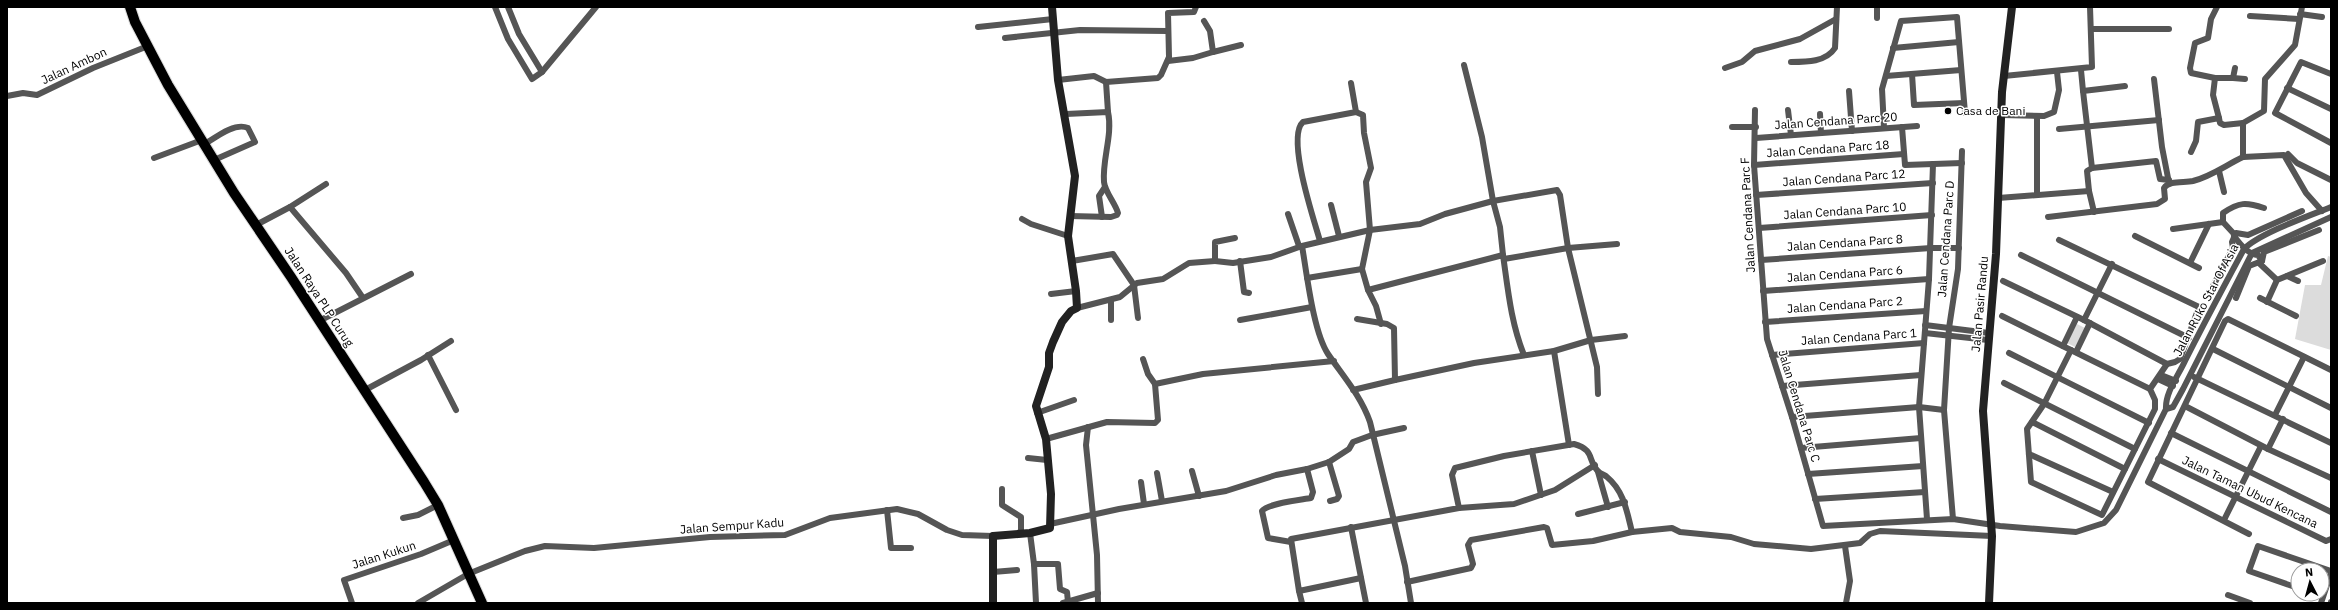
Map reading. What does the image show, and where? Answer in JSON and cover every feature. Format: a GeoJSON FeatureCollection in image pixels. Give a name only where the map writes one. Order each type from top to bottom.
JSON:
{"type":"FeatureCollection","features":[{"type":"Feature","properties":{"kind":"main road","name":"Jalan Raya PLP Curug"},"geometry":{"type":"LineString","coordinates":[[130,7],[135,22],[168,85],[234,193],[365,390],[438,505],[482,603]]}},
{"type":"Feature","properties":{"kind":"street"},"geometry":{"type":"LineString","coordinates":[[495,7],[508,39],[532,79],[542,72],[596,7]]}},
{"type":"Feature","properties":{"kind":"street"},"geometry":{"type":"LineString","coordinates":[[508,7],[519,34],[542,72]]}},
{"type":"Feature","properties":{"kind":"street"},"geometry":{"type":"LineString","coordinates":[[1052,7],[1058,80],[1066,114],[1067,135],[1075,176],[1068,236],[1077,308]]}},
{"type":"Feature","properties":{"kind":"street"},"geometry":{"type":"LineString","coordinates":[[1058,80],[1094,76],[1106,82],[1158,78],[1168,61],[1168,13],[1192,12],[1196,7]]}},
{"type":"Feature","properties":{"kind":"street"},"geometry":{"type":"LineString","coordinates":[[1791,62],[1818,60],[1829,56],[1835,48],[1836,7]]}},
{"type":"Feature","properties":{"kind":"street"},"geometry":{"type":"LineString","coordinates":[[1877,7],[1877,18]]}},
{"type":"Feature","properties":{"kind":"street","name":"Jalan Pasir Randu"},"geometry":{"type":"LineString","coordinates":[[1989,603],[1992,536],[1983,424],[1988,337],[1996,254],[2004,76],[2012,7]]}},
{"type":"Feature","properties":{"kind":"street"},"geometry":{"type":"LineString","coordinates":[[2004,76],[2081,70],[2092,67],[2092,29],[2090,7]]}},
{"type":"Feature","properties":{"kind":"street"},"geometry":{"type":"LineString","coordinates":[[2217,7],[2211,20],[2208,38],[2195,43],[2190,68],[2192,73],[2215,78],[2245,79]]}},
{"type":"Feature","properties":{"kind":"street"},"geometry":{"type":"LineString","coordinates":[[2215,78],[2213,95],[2220,123],[2224,125],[2243,124],[2264,111],[2265,79],[2295,45],[2302,7]]}},
{"type":"Feature","properties":{"kind":"street"},"geometry":{"type":"LineString","coordinates":[[2250,16],[2322,17]]}},
{"type":"Feature","properties":{"kind":"street"},"geometry":{"type":"LineString","coordinates":[[1884,128],[1882,89],[1901,21],[1957,17],[1965,113]]}},
{"type":"Feature","properties":{"kind":"street"},"geometry":{"type":"LineString","coordinates":[[978,27],[1053,19]]}},
{"type":"Feature","properties":{"kind":"street"},"geometry":{"type":"LineString","coordinates":[[1725,68],[1742,62],[1756,52],[1800,39],[1836,19]]}},
{"type":"Feature","properties":{"kind":"street"},"geometry":{"type":"LineString","coordinates":[[1204,21],[1210,31],[1213,52]]}},
{"type":"Feature","properties":{"kind":"street"},"geometry":{"type":"LineString","coordinates":[[2092,29],[2169,29]]}},
{"type":"Feature","properties":{"kind":"street"},"geometry":{"type":"LineString","coordinates":[[1005,38],[1080,30],[1167,31]]}},
{"type":"Feature","properties":{"kind":"street"},"geometry":{"type":"LineString","coordinates":[[1893,48],[1959,42]]}},
{"type":"Feature","properties":{"kind":"street"},"geometry":{"type":"LineString","coordinates":[[1168,61],[1193,58],[1241,45]]}},
{"type":"Feature","properties":{"kind":"street","name":"Jalan Ambon"},"geometry":{"type":"LineString","coordinates":[[7,96],[23,93],[37,95],[93,68],[148,46]]}},
{"type":"Feature","properties":{"kind":"street"},"geometry":{"type":"LineString","coordinates":[[2331,74],[2302,62],[2275,113],[2331,143]]}},
{"type":"Feature","properties":{"kind":"street"},"geometry":{"type":"LineString","coordinates":[[1464,65],[1482,137],[1493,201],[1500,227],[1507,295],[1518,341],[1524,355]]}},
{"type":"Feature","properties":{"kind":"street"},"geometry":{"type":"LineString","coordinates":[[2233,78],[2235,68]]}},
{"type":"Feature","properties":{"kind":"street"},"geometry":{"type":"LineString","coordinates":[[1886,76],[1961,70]]}},
{"type":"Feature","properties":{"kind":"street"},"geometry":{"type":"LineString","coordinates":[[2081,70],[2092,168]]}},
{"type":"Feature","properties":{"kind":"street"},"geometry":{"type":"LineString","coordinates":[[2002,115],[2037,116],[2054,112],[2059,90],[2056,72]]}},
{"type":"Feature","properties":{"kind":"street"},"geometry":{"type":"LineString","coordinates":[[1912,74],[1914,105],[1964,103]]}},
{"type":"Feature","properties":{"kind":"street"},"geometry":{"type":"LineString","coordinates":[[2154,79],[2169,182]]}},
{"type":"Feature","properties":{"kind":"street"},"geometry":{"type":"LineString","coordinates":[[1070,216],[1115,216],[1118,212],[1113,198],[1105,187],[1104,180],[1108,147],[1106,82]]}},
{"type":"Feature","properties":{"kind":"street"},"geometry":{"type":"LineString","coordinates":[[1351,83],[1356,112]]}},
{"type":"Feature","properties":{"kind":"street"},"geometry":{"type":"LineString","coordinates":[[2083,91],[2125,86]]}},
{"type":"Feature","properties":{"kind":"street"},"geometry":{"type":"LineString","coordinates":[[2287,88],[2331,109]]}},
{"type":"Feature","properties":{"kind":"street"},"geometry":{"type":"LineString","coordinates":[[1849,91],[1852,131]]}},
{"type":"Feature","properties":{"kind":"street","name":"Jalan Cendana Parc F"},"geometry":{"type":"LineString","coordinates":[[1755,110],[1756,138],[1754,165],[1763,291]]}},
{"type":"Feature","properties":{"kind":"street"},"geometry":{"type":"LineString","coordinates":[[1788,110],[1790,135]]}},
{"type":"Feature","properties":{"kind":"street"},"geometry":{"type":"LineString","coordinates":[[1066,114],[1108,112]]}},
{"type":"Feature","properties":{"kind":"street"},"geometry":{"type":"LineString","coordinates":[[1320,241],[1298,156],[1299,129],[1303,122],[1356,112],[1363,115],[1364,133],[1371,168],[1366,182],[1370,230],[1362,269],[1381,324]]}},
{"type":"Feature","properties":{"kind":"street"},"geometry":{"type":"LineString","coordinates":[[1820,114],[1821,133]]}},
{"type":"Feature","properties":{"kind":"street"},"geometry":{"type":"LineString","coordinates":[[2037,116],[2037,195]]}},
{"type":"Feature","properties":{"kind":"street"},"geometry":{"type":"LineString","coordinates":[[2191,152],[2196,141],[2197,123],[2218,118]]}},
{"type":"Feature","properties":{"kind":"street"},"geometry":{"type":"LineString","coordinates":[[2059,129],[2159,120]]}},
{"type":"Feature","properties":{"kind":"street"},"geometry":{"type":"LineString","coordinates":[[2243,124],[2243,157]]}},
{"type":"Feature","properties":{"kind":"street"},"geometry":{"type":"LineString","coordinates":[[154,158],[203,142],[240,126],[248,128],[255,142],[214,160]]}},
{"type":"Feature","properties":{"kind":"street","name":"Jalan Cendana Parc 20"},"geometry":{"type":"LineString","coordinates":[[1756,138],[1917,126]]}},
{"type":"Feature","properties":{"kind":"street"},"geometry":{"type":"LineString","coordinates":[[1732,127],[1756,127]]}},
{"type":"Feature","properties":{"kind":"street"},"geometry":{"type":"LineString","coordinates":[[1902,127],[1905,166],[1962,163]]}},
{"type":"Feature","properties":{"kind":"street","name":"Jalan Cendana Parc D"},"geometry":{"type":"LineString","coordinates":[[1953,519],[1944,410],[1949,328],[1959,248],[1962,151]]}},
{"type":"Feature","properties":{"kind":"street","name":"Jalan Cendana Parc 18"},"geometry":{"type":"LineString","coordinates":[[1754,165],[1904,154]]}},
{"type":"Feature","properties":{"kind":"street"},"geometry":{"type":"LineString","coordinates":[[2288,154],[2297,162],[2331,180]]}},
{"type":"Feature","properties":{"kind":"street"},"geometry":{"type":"LineString","coordinates":[[2094,212],[2089,191],[2087,171],[2092,168],[2156,161],[2160,179],[2169,182],[2192,182],[2219,171],[2226,165],[2243,157],[2284,155],[2306,193],[2322,210]]}},
{"type":"Feature","properties":{"kind":"street"},"geometry":{"type":"LineString","coordinates":[[1933,164],[1931,248],[1919,407],[1927,519],[1953,519],[2076,532],[2104,523],[2116,510],[2166,409]]}},
{"type":"Feature","properties":{"kind":"street"},"geometry":{"type":"LineString","coordinates":[[2219,171],[2224,192]]}},
{"type":"Feature","properties":{"kind":"street"},"geometry":{"type":"LineString","coordinates":[[2048,217],[2160,203],[2165,199],[2165,186],[2169,182]]}},
{"type":"Feature","properties":{"kind":"street","name":"Jalan Cendana Parc 12"},"geometry":{"type":"LineString","coordinates":[[1756,195],[1933,183]]}},
{"type":"Feature","properties":{"kind":"street"},"geometry":{"type":"LineString","coordinates":[[256,225],[290,207],[326,184]]}},
{"type":"Feature","properties":{"kind":"street"},"geometry":{"type":"LineString","coordinates":[[1102,217],[1099,196],[1105,187]]}},
{"type":"Feature","properties":{"kind":"street"},"geometry":{"type":"LineString","coordinates":[[993,603],[994,536],[1030,533],[1050,528],[1052,494],[1047,460],[1046,439],[1037,413],[1037,399],[1049,368],[1049,353],[1062,322],[1071,311],[1077,308],[1111,301],[1120,297],[1140,281],[1163,279],[1189,263],[1240,261],[1271,257],[1300,246],[1339,236],[1370,230],[1420,224],[1445,214],[1493,201],[1557,190],[1560,195],[1568,248],[1597,367],[1598,394]]}},
{"type":"Feature","properties":{"kind":"street"},"geometry":{"type":"LineString","coordinates":[[1998,198],[2089,191]]}},
{"type":"Feature","properties":{"kind":"street"},"geometry":{"type":"LineString","coordinates":[[2264,208],[2247,202],[2240,203],[2224,213],[2223,222],[2243,241],[2244,246],[2252,254],[2253,258],[2260,262],[2277,280]]}},
{"type":"Feature","properties":{"kind":"street"},"geometry":{"type":"LineString","coordinates":[[1330,205],[1339,236]]}},
{"type":"Feature","properties":{"kind":"street"},"geometry":{"type":"LineString","coordinates":[[290,207],[346,273],[363,298]]}},
{"type":"Feature","properties":{"kind":"street","name":"Jalan Ruko Star Of Asia"},"geometry":{"type":"LineString","coordinates":[[2331,207],[2244,246],[2174,384],[2166,401],[2166,409],[2173,407],[2183,389],[2252,254],[2331,217]]}},
{"type":"Feature","properties":{"kind":"street"},"geometry":{"type":"LineString","coordinates":[[2235,235],[2248,235],[2302,211]]}},
{"type":"Feature","properties":{"kind":"street"},"geometry":{"type":"LineString","coordinates":[[1288,214],[1300,246],[1312,307],[1328,354],[1365,409],[1394,519],[1408,582],[1411,603]]}},
{"type":"Feature","properties":{"kind":"street","name":"Jalan Cendana Parc 10"},"geometry":{"type":"LineString","coordinates":[[1759,228],[1932,215]]}},
{"type":"Feature","properties":{"kind":"street"},"geometry":{"type":"LineString","coordinates":[[1022,219],[1031,224],[1068,236]]}},
{"type":"Feature","properties":{"kind":"street"},"geometry":{"type":"LineString","coordinates":[[2173,230],[2223,222]]}},
{"type":"Feature","properties":{"kind":"street"},"geometry":{"type":"LineString","coordinates":[[2190,263],[2209,224]]}},
{"type":"Feature","properties":{"kind":"street"},"geometry":{"type":"LineString","coordinates":[[2236,298],[2249,266],[2260,262],[2264,252],[2319,230]]}},
{"type":"Feature","properties":{"kind":"street"},"geometry":{"type":"LineString","coordinates":[[2213,286],[2233,248],[2235,235]]}},
{"type":"Feature","properties":{"kind":"street"},"geometry":{"type":"LineString","coordinates":[[2134,236],[2199,268]]}},
{"type":"Feature","properties":{"kind":"street"},"geometry":{"type":"LineString","coordinates":[[1215,261],[1215,242],[1235,238]]}},
{"type":"Feature","properties":{"kind":"street"},"geometry":{"type":"LineString","coordinates":[[2003,281],[2087,322],[2167,364],[2180,359],[2199,309],[2198,306],[2059,240]]}},
{"type":"Feature","properties":{"kind":"street"},"geometry":{"type":"LineString","coordinates":[[1368,290],[1504,257],[1568,248],[1617,244]]}},
{"type":"Feature","properties":{"kind":"street","name":"Jalan Cendana Parc 8"},"geometry":{"type":"LineString","coordinates":[[1761,260],[1931,248],[1959,248]]}},
{"type":"Feature","properties":{"kind":"street"},"geometry":{"type":"LineString","coordinates":[[1072,261],[1113,254],[1134,285],[1138,318]]}},
{"type":"Feature","properties":{"kind":"street"},"geometry":{"type":"LineString","coordinates":[[2021,255],[2189,338]]}},
{"type":"Feature","properties":{"kind":"street"},"geometry":{"type":"LineString","coordinates":[[2267,302],[2277,280],[2323,260]]}},
{"type":"Feature","properties":{"kind":"street"},"geometry":{"type":"LineString","coordinates":[[1240,261],[1244,292],[1249,293]]}},
{"type":"Feature","properties":{"kind":"street"},"geometry":{"type":"LineString","coordinates":[[2002,316],[2074,351],[2150,389],[2155,400],[2155,409],[2102,515],[2034,486],[2031,482],[2027,430],[2044,404],[2074,351],[2098,293],[2112,264]]}},
{"type":"Feature","properties":{"kind":"street"},"geometry":{"type":"LineString","coordinates":[[1307,278],[1362,269]]}},
{"type":"Feature","properties":{"kind":"street"},"geometry":{"type":"LineString","coordinates":[[319,321],[411,274]]}},
{"type":"Feature","properties":{"kind":"street"},"geometry":{"type":"LineString","coordinates":[[2287,276],[2298,281]]}},
{"type":"Feature","properties":{"kind":"street","name":"Jalan Cendana Parc 6"},"geometry":{"type":"LineString","coordinates":[[1763,291],[1929,279]]}},
{"type":"Feature","properties":{"kind":"street"},"geometry":{"type":"LineString","coordinates":[[1051,294],[1076,291]]}},
{"type":"Feature","properties":{"kind":"street","name":"Jalan Cendana Parc C"},"geometry":{"type":"LineString","coordinates":[[1763,291],[1766,339],[1792,417],[1823,526],[1927,519]]}},
{"type":"Feature","properties":{"kind":"street"},"geometry":{"type":"LineString","coordinates":[[2260,298],[2296,316]]}},
{"type":"Feature","properties":{"kind":"street"},"geometry":{"type":"LineString","coordinates":[[1111,301],[1111,320]]}},
{"type":"Feature","properties":{"kind":"street"},"geometry":{"type":"LineString","coordinates":[[1240,320],[1312,307]]}},
{"type":"Feature","properties":{"kind":"street","name":"Jalan Cendana Parc 2"},"geometry":{"type":"LineString","coordinates":[[1765,322],[1926,311]]}},
{"type":"Feature","properties":{"kind":"street"},"geometry":{"type":"LineString","coordinates":[[2062,346],[2076,317]]}},
{"type":"Feature","properties":{"kind":"street"},"geometry":{"type":"LineString","coordinates":[[1357,318],[1387,324],[1394,328],[1395,380]]}},
{"type":"Feature","properties":{"kind":"street"},"geometry":{"type":"LineString","coordinates":[[2249,534],[2224,520],[2149,484],[2148,480],[2213,349],[2225,321],[2228,319],[2331,370]]}},
{"type":"Feature","properties":{"kind":"street"},"geometry":{"type":"LineString","coordinates":[[1925,325],[1949,328],[1988,337]]}},
{"type":"Feature","properties":{"kind":"street"},"geometry":{"type":"LineString","coordinates":[[1924,333],[1988,337]]}},
{"type":"Feature","properties":{"kind":"street"},"geometry":{"type":"LineString","coordinates":[[1353,390],[1474,363],[1554,351],[1591,340],[1625,336]]}},
{"type":"Feature","properties":{"kind":"street"},"geometry":{"type":"LineString","coordinates":[[365,390],[451,341]]}},
{"type":"Feature","properties":{"kind":"street","name":"Jalan Cendana Parc 1"},"geometry":{"type":"LineString","coordinates":[[1772,355],[1924,343]]}},
{"type":"Feature","properties":{"kind":"street"},"geometry":{"type":"LineString","coordinates":[[2213,349],[2331,408]]}},
{"type":"Feature","properties":{"kind":"street"},"geometry":{"type":"LineString","coordinates":[[1554,351],[1569,445]]}},
{"type":"Feature","properties":{"kind":"street"},"geometry":{"type":"LineString","coordinates":[[2009,353],[2149,423]]}},
{"type":"Feature","properties":{"kind":"street"},"geometry":{"type":"LineString","coordinates":[[428,355],[456,410]]}},
{"type":"Feature","properties":{"kind":"street"},"geometry":{"type":"LineString","coordinates":[[2275,415],[2304,357]]}},
{"type":"Feature","properties":{"kind":"street"},"geometry":{"type":"LineString","coordinates":[[1046,439],[1107,422],[1155,423],[1158,420],[1155,384],[1148,374],[1143,359]]}},
{"type":"Feature","properties":{"kind":"street"},"geometry":{"type":"LineString","coordinates":[[1155,384],[1203,374],[1334,361]]}},
{"type":"Feature","properties":{"kind":"street"},"geometry":{"type":"LineString","coordinates":[[2150,389],[2167,364]]}},
{"type":"Feature","properties":{"kind":"street"},"geometry":{"type":"LineString","coordinates":[[1782,386],[1921,375]]}},
{"type":"Feature","properties":{"kind":"street"},"geometry":{"type":"LineString","coordinates":[[2190,375],[2331,443]]}},
{"type":"Feature","properties":{"kind":"street"},"geometry":{"type":"LineString","coordinates":[[2159,377],[2183,389]]}},
{"type":"Feature","properties":{"kind":"street"},"geometry":{"type":"LineString","coordinates":[[2004,383],[2135,449]]}},
{"type":"Feature","properties":{"kind":"street"},"geometry":{"type":"LineString","coordinates":[[1037,413],[1074,400]]}},
{"type":"Feature","properties":{"kind":"street"},"geometry":{"type":"LineString","coordinates":[[2185,406],[2268,450],[2331,478]]}},
{"type":"Feature","properties":{"kind":"street"},"geometry":{"type":"LineString","coordinates":[[1792,417],[1919,407],[1944,410]]}},
{"type":"Feature","properties":{"kind":"street"},"geometry":{"type":"LineString","coordinates":[[2268,450],[2283,419]]}},
{"type":"Feature","properties":{"kind":"street"},"geometry":{"type":"LineString","coordinates":[[2032,422],[2125,469]]}},
{"type":"Feature","properties":{"kind":"street"},"geometry":{"type":"LineString","coordinates":[[1088,427],[1086,445],[1097,554],[1098,603]]}},
{"type":"Feature","properties":{"kind":"street"},"geometry":{"type":"LineString","coordinates":[[1050,524],[1144,504],[1199,496],[1307,469],[1329,462],[1349,450],[1353,442],[1372,435],[1404,428]]}},
{"type":"Feature","properties":{"kind":"street"},"geometry":{"type":"LineString","coordinates":[[2171,433],[2331,512]]}},
{"type":"Feature","properties":{"kind":"street"},"geometry":{"type":"LineString","coordinates":[[1801,448],[1921,438]]}},
{"type":"Feature","properties":{"kind":"street"},"geometry":{"type":"LineString","coordinates":[[1458,508],[1452,475],[1452,471],[1455,468],[1532,451],[1569,445],[1582,446],[1591,455],[1598,472],[1608,507]]}},
{"type":"Feature","properties":{"kind":"street"},"geometry":{"type":"LineString","coordinates":[[2224,520],[2261,446]]}},
{"type":"Feature","properties":{"kind":"street"},"geometry":{"type":"LineString","coordinates":[[1532,451],[1541,495]]}},
{"type":"Feature","properties":{"kind":"street"},"geometry":{"type":"LineString","coordinates":[[2029,454],[2113,492]]}},
{"type":"Feature","properties":{"kind":"street"},"geometry":{"type":"LineString","coordinates":[[1028,458],[1047,460]]}},
{"type":"Feature","properties":{"kind":"street","name":"Jalan Taman Ubud Kencana"},"geometry":{"type":"LineString","coordinates":[[2158,459],[2326,541],[2331,539]]}},
{"type":"Feature","properties":{"kind":"street"},"geometry":{"type":"LineString","coordinates":[[1329,462],[1339,496],[1337,500],[1330,501]]}},
{"type":"Feature","properties":{"kind":"street"},"geometry":{"type":"LineString","coordinates":[[1302,603],[1291,542],[1292,538],[1458,508],[1514,504],[1555,490],[1595,465]]}},
{"type":"Feature","properties":{"kind":"street"},"geometry":{"type":"LineString","coordinates":[[1808,474],[1923,466]]}},
{"type":"Feature","properties":{"kind":"street"},"geometry":{"type":"LineString","coordinates":[[1291,542],[1268,538],[1262,511],[1266,508],[1286,502],[1312,498],[1313,492],[1307,469]]}},
{"type":"Feature","properties":{"kind":"street"},"geometry":{"type":"LineString","coordinates":[[1192,470],[1199,496]]}},
{"type":"Feature","properties":{"kind":"street"},"geometry":{"type":"LineString","coordinates":[[1598,472],[1606,476],[1617,488],[1625,502],[1632,532]]}},
{"type":"Feature","properties":{"kind":"street"},"geometry":{"type":"LineString","coordinates":[[1157,473],[1162,501]]}},
{"type":"Feature","properties":{"kind":"street"},"geometry":{"type":"LineString","coordinates":[[1141,482],[1144,504]]}},
{"type":"Feature","properties":{"kind":"street"},"geometry":{"type":"LineString","coordinates":[[1002,489],[1002,505],[1021,517],[1021,534]]}},
{"type":"Feature","properties":{"kind":"street"},"geometry":{"type":"LineString","coordinates":[[1815,499],[1925,492]]}},
{"type":"Feature","properties":{"kind":"street"},"geometry":{"type":"LineString","coordinates":[[1578,514],[1625,502]]}},
{"type":"Feature","properties":{"kind":"street"},"geometry":{"type":"LineString","coordinates":[[403,518],[418,515],[438,505]]}},
{"type":"Feature","properties":{"kind":"street","name":"Jalan Sempur Kadu"},"geometry":{"type":"LineString","coordinates":[[418,603],[468,574],[525,551],[545,546],[594,548],[710,537],[785,535],[830,518],[897,509],[910,511],[947,530],[962,535],[994,536]]}},
{"type":"Feature","properties":{"kind":"street"},"geometry":{"type":"LineString","coordinates":[[887,510],[891,548],[911,548]]}},
{"type":"Feature","properties":{"kind":"street"},"geometry":{"type":"LineString","coordinates":[[1351,527],[1366,603]]}},
{"type":"Feature","properties":{"kind":"street"},"geometry":{"type":"LineString","coordinates":[[1408,582],[1471,568],[1473,564],[1468,545],[1471,540],[1544,527],[1547,528],[1552,545],[1593,541],[1632,532],[1672,528],[1680,532],[1731,537],[1754,544],[1811,549],[1860,543],[1870,534],[1880,531],[1992,536]]}},
{"type":"Feature","properties":{"kind":"street"},"geometry":{"type":"LineString","coordinates":[[1030,533],[1034,564],[1036,603]]}},
{"type":"Feature","properties":{"kind":"street","name":"Jalan Kukun"},"geometry":{"type":"LineString","coordinates":[[352,603],[344,580],[421,554],[454,540]]}},
{"type":"Feature","properties":{"kind":"street"},"geometry":{"type":"LineString","coordinates":[[1845,546],[1850,581],[1846,603]]}},
{"type":"Feature","properties":{"kind":"street"},"geometry":{"type":"LineString","coordinates":[[2290,585],[2249,572],[2258,546],[2301,562]]}},
{"type":"Feature","properties":{"kind":"street"},"geometry":{"type":"LineString","coordinates":[[1034,564],[1058,564],[1060,589],[1067,592],[1066,602],[1098,593]]}},
{"type":"Feature","properties":{"kind":"street"},"geometry":{"type":"LineString","coordinates":[[993,572],[1017,570]]}},
{"type":"Feature","properties":{"kind":"street"},"geometry":{"type":"LineString","coordinates":[[2321,603],[2331,572]]}},
{"type":"Feature","properties":{"kind":"street"},"geometry":{"type":"LineString","coordinates":[[1299,591],[1360,578]]}},
{"type":"Feature","properties":{"kind":"street"},"geometry":{"type":"LineString","coordinates":[[2228,595],[2250,603]]}},
{"type":"Feature","properties":{"kind":"shaded area"},"geometry":{"type":"Polygon","coordinates":[[[2328,256],[2331,257],[2331,350],[2295,339],[2305,285],[2321,285],[2328,256]]]}},
{"type":"Feature","properties":{"kind":"shaded area"},"geometry":{"type":"Polygon","coordinates":[[[2077,324],[2085,328],[2075,347],[2067,343],[2077,324]]]}},
{"type":"Feature","properties":{"kind":"place","name":"Casa de Bani"},"geometry":{"type":"Point","coordinates":[1948,111]}}]}
